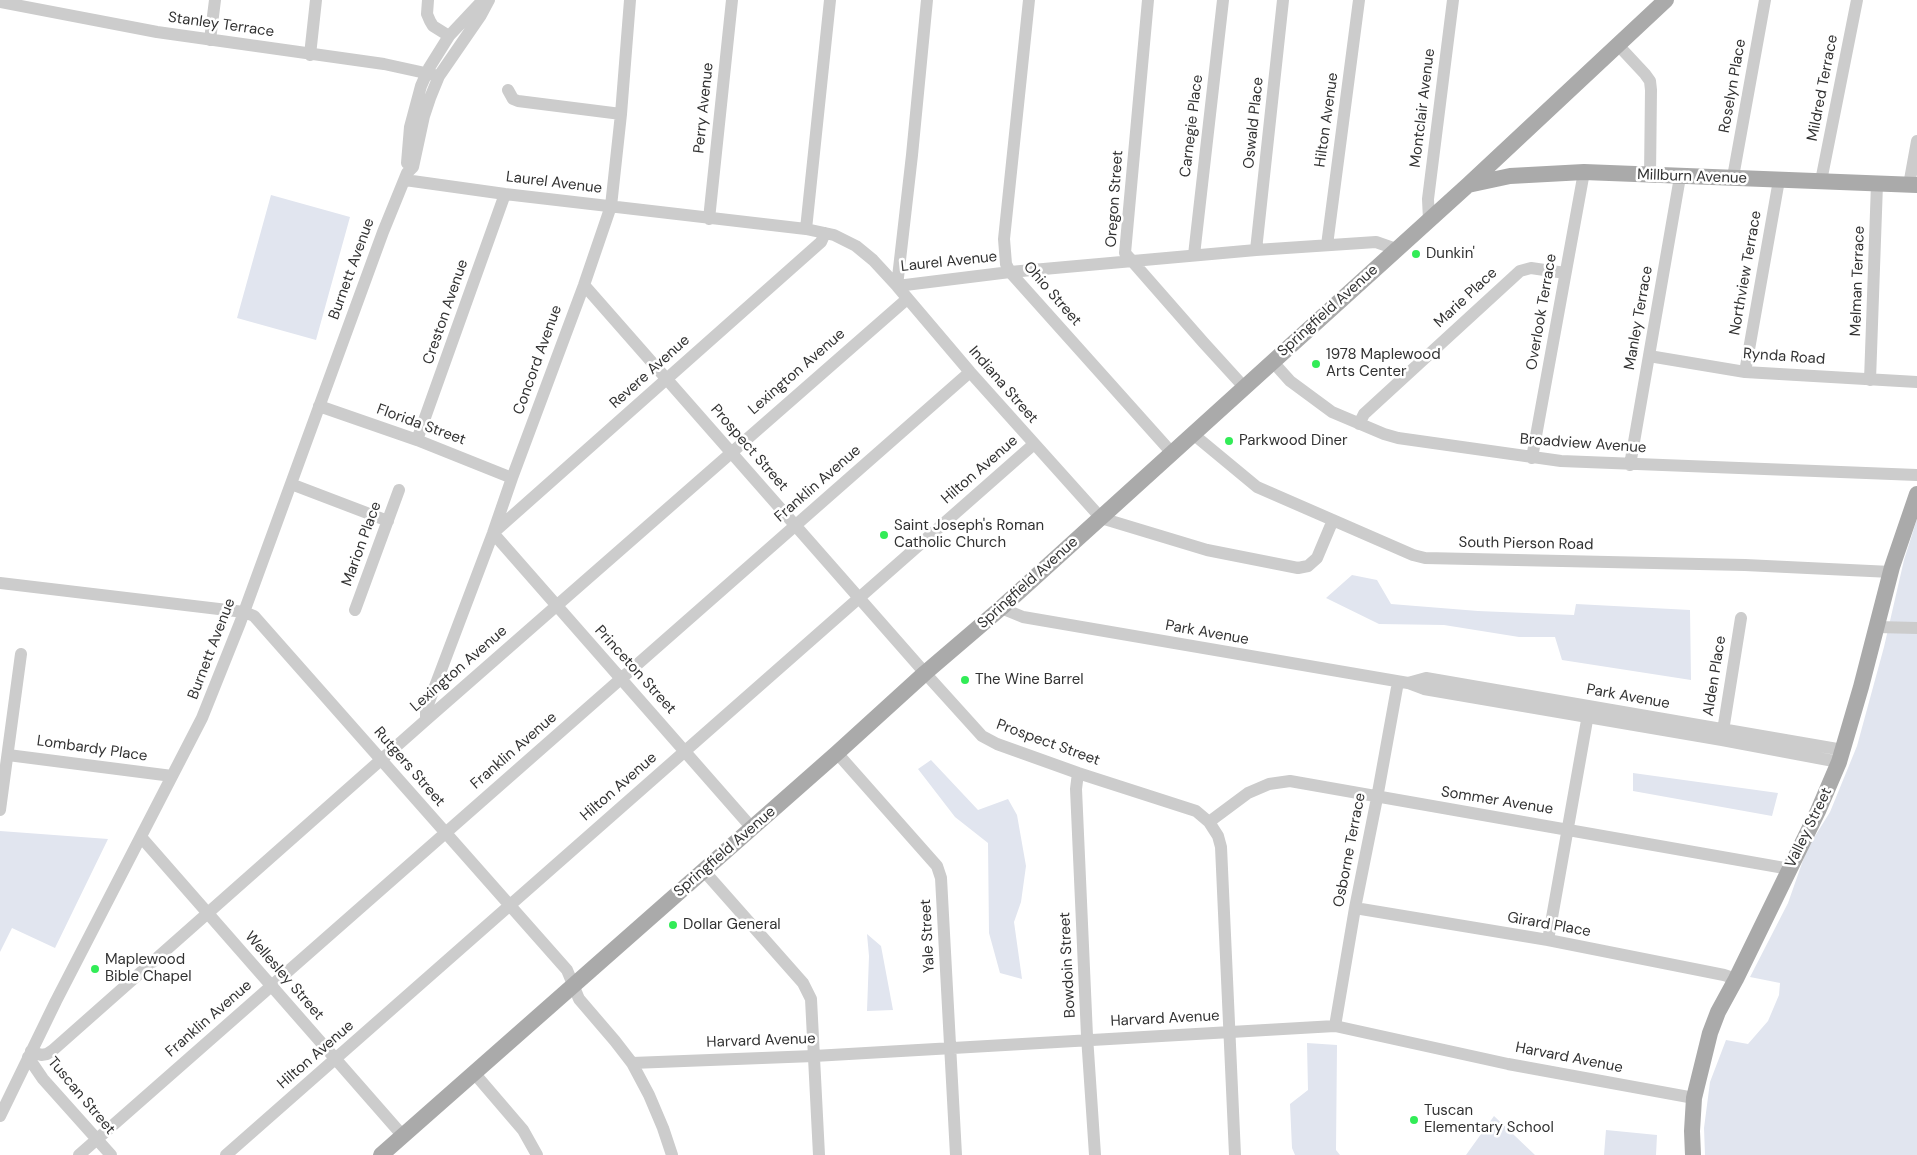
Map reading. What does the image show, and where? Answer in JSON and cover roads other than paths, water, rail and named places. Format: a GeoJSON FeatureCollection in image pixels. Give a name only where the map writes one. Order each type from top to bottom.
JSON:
{"type":"FeatureCollection","features":[{"type":"Feature","properties":{"kind":"main road","name":"Springfield Avenue"},"geometry":{"type":"LineString","coordinates":[[394,1148],[573,985],[1101,518],[1468,185],[1666,0]]}},
{"type":"Feature","properties":{"kind":"main road","name":"Millburn Avenue"},"geometry":{"type":"LineString","coordinates":[[1468,185],[1510,176],[1584,172],[1913,185]]}},
{"type":"Feature","properties":{"kind":"main road","name":"Valley Street"},"geometry":{"type":"LineString","coordinates":[[1693,1155],[1694,1098],[1710,1032],[1718,1012],[1818,811],[1841,756],[1891,572],[1917,494]]}},
{"type":"Feature","properties":{"kind":"street"},"geometry":{"type":"LineString","coordinates":[[210,40],[215,0]]}},
{"type":"Feature","properties":{"kind":"street"},"geometry":{"type":"LineString","coordinates":[[310,54],[316,0]]}},
{"type":"Feature","properties":{"kind":"street"},"geometry":{"type":"LineString","coordinates":[[428,0],[427,14],[430,22],[449,36]]}},
{"type":"Feature","properties":{"kind":"street"},"geometry":{"type":"LineString","coordinates":[[433,74],[449,36],[484,0]]}},
{"type":"Feature","properties":{"kind":"street","name":"Burnett Avenue"},"geometry":{"type":"LineString","coordinates":[[0,1116],[29,1054],[202,718],[244,612],[382,232],[406,177],[410,127],[415,105],[433,74],[489,0]]}},
{"type":"Feature","properties":{"kind":"street","name":"Concord Avenue"},"geometry":{"type":"LineString","coordinates":[[426,720],[426,710],[493,533],[611,206],[621,114],[630,0]]}},
{"type":"Feature","properties":{"kind":"street","name":"Perry Avenue"},"geometry":{"type":"LineString","coordinates":[[709,219],[732,0]]}},
{"type":"Feature","properties":{"kind":"street"},"geometry":{"type":"LineString","coordinates":[[806,229],[830,0]]}},
{"type":"Feature","properties":{"kind":"street"},"geometry":{"type":"LineString","coordinates":[[897,286],[927,0]]}},
{"type":"Feature","properties":{"kind":"street","name":"Ohio Street"},"geometry":{"type":"LineString","coordinates":[[1029,0],[1004,239],[1006,264],[1010,272],[1172,453]]}},
{"type":"Feature","properties":{"kind":"street","name":"Oregon Street"},"geometry":{"type":"LineString","coordinates":[[1148,0],[1126,252],[1131,260],[1244,387]]}},
{"type":"Feature","properties":{"kind":"street","name":"Carnegie Place"},"geometry":{"type":"LineString","coordinates":[[1194,255],[1224,0]]}},
{"type":"Feature","properties":{"kind":"street","name":"Oswald Place"},"geometry":{"type":"LineString","coordinates":[[1256,250],[1283,0]]}},
{"type":"Feature","properties":{"kind":"street","name":"Hilton Avenue"},"geometry":{"type":"LineString","coordinates":[[1327,245],[1359,0]]}},
{"type":"Feature","properties":{"kind":"street","name":"Montclair Avenue"},"geometry":{"type":"LineString","coordinates":[[1429,220],[1428,199],[1453,0]]}},
{"type":"Feature","properties":{"kind":"street","name":"Roselyn Place"},"geometry":{"type":"LineString","coordinates":[[1733,177],[1765,0]]}},
{"type":"Feature","properties":{"kind":"street","name":"Mildred Terrace"},"geometry":{"type":"LineString","coordinates":[[1821,181],[1857,0]]}},
{"type":"Feature","properties":{"kind":"street","name":"Stanley Terrace"},"geometry":{"type":"LineString","coordinates":[[0,2],[102,22],[210,40],[433,74]]}},
{"type":"Feature","properties":{"kind":"street"},"geometry":{"type":"LineString","coordinates":[[1618,45],[1650,81],[1650,176]]}},
{"type":"Feature","properties":{"kind":"street"},"geometry":{"type":"LineString","coordinates":[[508,90],[513,99],[518,101],[621,114]]}},
{"type":"Feature","properties":{"kind":"street"},"geometry":{"type":"LineString","coordinates":[[1913,185],[1917,141]]}},
{"type":"Feature","properties":{"kind":"street","name":"Overlook Terrace"},"geometry":{"type":"LineString","coordinates":[[1532,458],[1584,172]]}},
{"type":"Feature","properties":{"kind":"street","name":"Laurel Avenue"},"geometry":{"type":"LineString","coordinates":[[406,177],[505,194],[806,229],[825,233],[847,240],[856,246],[873,260],[897,286],[1010,272],[1256,250],[1376,242],[1396,249]]}},
{"type":"Feature","properties":{"kind":"street","name":"Manley Terrace"},"geometry":{"type":"LineString","coordinates":[[1630,465],[1680,177]]}},
{"type":"Feature","properties":{"kind":"street","name":"Northview Terrace"},"geometry":{"type":"LineString","coordinates":[[1745,372],[1779,180]]}},
{"type":"Feature","properties":{"kind":"street","name":"Melman Terrace"},"geometry":{"type":"LineString","coordinates":[[1870,380],[1877,184]]}},
{"type":"Feature","properties":{"kind":"street","name":"Creston Avenue"},"geometry":{"type":"LineString","coordinates":[[417,440],[505,194]]}},
{"type":"Feature","properties":{"kind":"street","name":"Revere Avenue"},"geometry":{"type":"LineString","coordinates":[[493,533],[821,242],[825,233]]}},
{"type":"Feature","properties":{"kind":"street","name":"Marie Place"},"geometry":{"type":"LineString","coordinates":[[1359,424],[1364,414],[1520,271],[1531,268],[1565,273]]}},
{"type":"Feature","properties":{"kind":"street","name":"Prospect Street"},"geometry":{"type":"LineString","coordinates":[[584,285],[982,736],[997,744],[1078,773],[1196,811],[1210,822]]}},
{"type":"Feature","properties":{"kind":"street","name":"Indiana Street"},"geometry":{"type":"LineString","coordinates":[[897,286],[970,372],[1101,518]]}},
{"type":"Feature","properties":{"kind":"street","name":"Lexington Avenue"},"geometry":{"type":"LineString","coordinates":[[29,1054],[47,1054],[53,1050],[730,452],[907,299]]}},
{"type":"Feature","properties":{"kind":"street","name":"Rynda Road"},"geometry":{"type":"LineString","coordinates":[[1649,356],[1745,372],[1917,382]]}},
{"type":"Feature","properties":{"kind":"street","name":"Broadview Avenue"},"geometry":{"type":"LineString","coordinates":[[1272,362],[1290,381],[1332,412],[1398,438],[1562,462],[1917,475]]}},
{"type":"Feature","properties":{"kind":"street","name":"Franklin Avenue"},"geometry":{"type":"LineString","coordinates":[[79,1155],[970,372]]}},
{"type":"Feature","properties":{"kind":"street","name":"Florida Street"},"geometry":{"type":"LineString","coordinates":[[319,406],[417,440],[512,478]]}},
{"type":"Feature","properties":{"kind":"street","name":"South Pierson Road"},"geometry":{"type":"LineString","coordinates":[[1193,434],[1257,486],[1413,555],[1425,558],[1745,565],[1891,572]]}},
{"type":"Feature","properties":{"kind":"street","name":"Hilton Avenue"},"geometry":{"type":"LineString","coordinates":[[226,1155],[1034,444]]}},
{"type":"Feature","properties":{"kind":"street"},"geometry":{"type":"LineString","coordinates":[[291,484],[388,521]]}},
{"type":"Feature","properties":{"kind":"street","name":"Marion Place"},"geometry":{"type":"LineString","coordinates":[[355,610],[399,490]]}},
{"type":"Feature","properties":{"kind":"street"},"geometry":{"type":"LineString","coordinates":[[1101,518],[1207,550],[1298,568],[1308,566],[1317,558],[1333,520]]}},
{"type":"Feature","properties":{"kind":"street","name":"Princeton Street"},"geometry":{"type":"LineString","coordinates":[[493,533],[752,828]]}},
{"type":"Feature","properties":{"kind":"street"},"geometry":{"type":"LineString","coordinates":[[0,583],[244,612]]}},
{"type":"Feature","properties":{"kind":"street","name":"Park Avenue"},"geometry":{"type":"LineString","coordinates":[[1001,608],[1023,617],[1403,682],[1424,689],[1589,712],[1841,756]]}},
{"type":"Feature","properties":{"kind":"street","name":"Rutgers Street"},"geometry":{"type":"LineString","coordinates":[[244,612],[254,616],[567,970],[578,999],[632,1063],[649,1095],[672,1155]]}},
{"type":"Feature","properties":{"kind":"street","name":"Alden Place"},"geometry":{"type":"LineString","coordinates":[[1722,735],[1741,618]]}},
{"type":"Feature","properties":{"kind":"street"},"geometry":{"type":"LineString","coordinates":[[1877,627],[1917,628]]}},
{"type":"Feature","properties":{"kind":"street"},"geometry":{"type":"LineString","coordinates":[[0,810],[21,654]]}},
{"type":"Feature","properties":{"kind":"street","name":"Osborne Terrace"},"geometry":{"type":"LineString","coordinates":[[1334,1026],[1377,798],[1403,682]]}},
{"type":"Feature","properties":{"kind":"street"},"geometry":{"type":"LineString","coordinates":[[1548,940],[1589,712]]}},
{"type":"Feature","properties":{"kind":"street","name":"Yale Street"},"geometry":{"type":"LineString","coordinates":[[837,753],[937,866],[941,878],[956,1155]]}},
{"type":"Feature","properties":{"kind":"street","name":"Lombardy Place"},"geometry":{"type":"LineString","coordinates":[[8,755],[172,776]]}},
{"type":"Feature","properties":{"kind":"street","name":"Bowdoin Street"},"geometry":{"type":"LineString","coordinates":[[1078,773],[1076,789],[1087,1040],[1095,1155]]}},
{"type":"Feature","properties":{"kind":"street","name":"Sommer Avenue"},"geometry":{"type":"LineString","coordinates":[[1210,822],[1248,792],[1269,784],[1290,781],[1377,798],[1790,869]]}},
{"type":"Feature","properties":{"kind":"street"},"geometry":{"type":"LineString","coordinates":[[1210,822],[1218,836],[1220,847],[1235,1155]]}},
{"type":"Feature","properties":{"kind":"street","name":"Wellesley Street"},"geometry":{"type":"LineString","coordinates":[[141,837],[336,1059],[394,1148]]}},
{"type":"Feature","properties":{"kind":"street"},"geometry":{"type":"LineString","coordinates":[[704,871],[803,983],[811,999],[819,1155]]}},
{"type":"Feature","properties":{"kind":"street","name":"Girard Place"},"geometry":{"type":"LineString","coordinates":[[1355,908],[1548,940],[1736,979]]}},
{"type":"Feature","properties":{"kind":"street","name":"Harvard Avenue"},"geometry":{"type":"LineString","coordinates":[[632,1063],[814,1056],[1334,1026],[1508,1064],[1694,1098]]}},
{"type":"Feature","properties":{"kind":"street","name":"Tuscan Street"},"geometry":{"type":"LineString","coordinates":[[29,1054],[43,1079],[110,1155]]}},
{"type":"Feature","properties":{"kind":"street"},"geometry":{"type":"LineString","coordinates":[[475,1074],[523,1130],[537,1155]]}},
{"type":"Feature","properties":{"kind":"place","name":"Dunkin'"},"geometry":{"type":"Point","coordinates":[1416,254]}},
{"type":"Feature","properties":{"kind":"place","name":"1978 Maplewood Arts Center"},"geometry":{"type":"Point","coordinates":[1316,364]}},
{"type":"Feature","properties":{"kind":"place","name":"Parkwood Diner"},"geometry":{"type":"Point","coordinates":[1229,441]}},
{"type":"Feature","properties":{"kind":"place","name":"Saint Joseph's Roman Catholic Church"},"geometry":{"type":"Point","coordinates":[884,535]}},
{"type":"Feature","properties":{"kind":"place","name":"The Wine Barrel"},"geometry":{"type":"Point","coordinates":[965,680]}},
{"type":"Feature","properties":{"kind":"place","name":"Dollar General"},"geometry":{"type":"Point","coordinates":[673,925]}},
{"type":"Feature","properties":{"kind":"place","name":"Maplewood Bible Chapel"},"geometry":{"type":"Point","coordinates":[95,969]}},
{"type":"Feature","properties":{"kind":"place","name":"Tuscan Elementary School"},"geometry":{"type":"Point","coordinates":[1414,1120]}}]}
